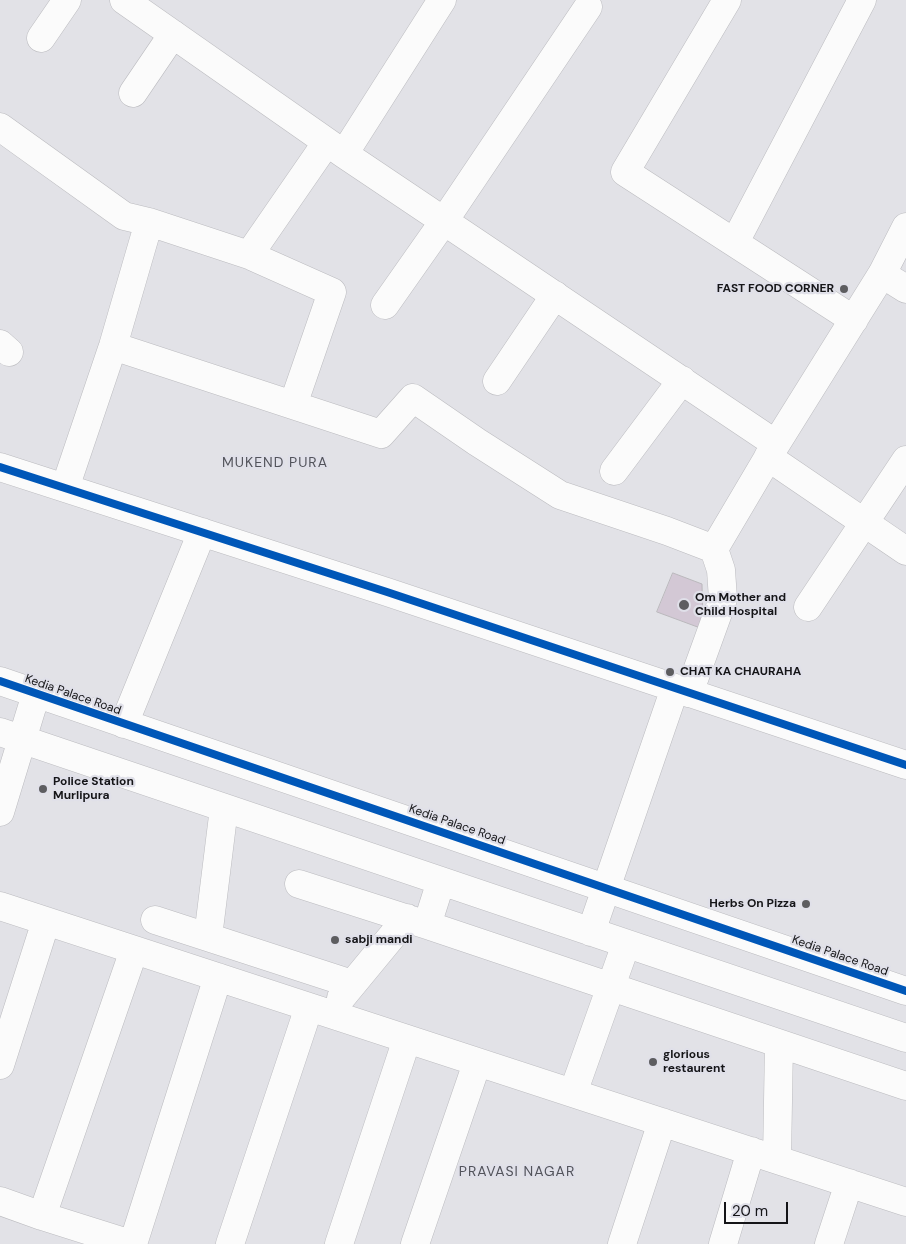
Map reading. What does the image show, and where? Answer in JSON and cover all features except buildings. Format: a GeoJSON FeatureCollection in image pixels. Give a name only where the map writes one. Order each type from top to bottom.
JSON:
{"type":"FeatureCollection","features":[{"type":"Feature","properties":{"kind":"street"},"geometry":{"type":"LineString","coordinates":[[41,38],[67,0]]}},
{"type":"Feature","properties":{"kind":"street"},"geometry":{"type":"LineString","coordinates":[[124,0],[336,148],[682,380],[864,523],[906,551]]}},
{"type":"Feature","properties":{"kind":"street"},"geometry":{"type":"LineString","coordinates":[[249,255],[336,148],[442,0]]}},
{"type":"Feature","properties":{"kind":"street"},"geometry":{"type":"LineString","coordinates":[[727,0],[625,172],[854,320]]}},
{"type":"Feature","properties":{"kind":"street"},"geometry":{"type":"LineString","coordinates":[[736,242],[862,0]]}},
{"type":"Feature","properties":{"kind":"street"},"geometry":{"type":"LineString","coordinates":[[384,305],[444,221],[588,7]]}},
{"type":"Feature","properties":{"kind":"street"},"geometry":{"type":"LineString","coordinates":[[133,93],[173,34]]}},
{"type":"Feature","properties":{"kind":"street"},"geometry":{"type":"LineString","coordinates":[[0,127],[124,216],[149,222],[249,255],[332,292],[293,405]]}},
{"type":"Feature","properties":{"kind":"street"},"geometry":{"type":"LineString","coordinates":[[65,488],[113,346],[149,222]]}},
{"type":"Feature","properties":{"kind":"street"},"geometry":{"type":"LineString","coordinates":[[591,932],[682,691],[723,599],[721,570],[714,549],[772,451],[882,274],[906,227]]}},
{"type":"Feature","properties":{"kind":"street"},"geometry":{"type":"LineString","coordinates":[[882,274],[906,289]]}},
{"type":"Feature","properties":{"kind":"street"},"geometry":{"type":"LineString","coordinates":[[497,381],[555,295]]}},
{"type":"Feature","properties":{"kind":"street"},"geometry":{"type":"LineString","coordinates":[[113,346],[381,434],[413,398],[560,495],[714,549]]}},
{"type":"Feature","properties":{"kind":"street"},"geometry":{"type":"LineString","coordinates":[[614,471],[682,380]]}},
{"type":"Feature","properties":{"kind":"street"},"geometry":{"type":"LineString","coordinates":[[808,607],[906,460]]}},
{"type":"Feature","properties":{"kind":"street"},"geometry":{"type":"LineString","coordinates":[[0,467],[906,765]]}},
{"type":"Feature","properties":{"kind":"street"},"geometry":{"type":"LineString","coordinates":[[124,724],[202,532]]}},
{"type":"Feature","properties":{"kind":"street","name":"Kedia Palace Road"},"geometry":{"type":"LineString","coordinates":[[0,681],[906,991]]}},
{"type":"Feature","properties":{"kind":"street"},"geometry":{"type":"LineString","coordinates":[[0,812],[11,736],[36,694]]}},
{"type":"Feature","properties":{"kind":"street"},"geometry":{"type":"LineString","coordinates":[[11,736],[906,1038]]}},
{"type":"Feature","properties":{"kind":"street"},"geometry":{"type":"LineString","coordinates":[[208,937],[224,808]]}},
{"type":"Feature","properties":{"kind":"street"},"geometry":{"type":"LineString","coordinates":[[230,1244],[319,1010],[352,984],[417,922],[441,881]]}},
{"type":"Feature","properties":{"kind":"street"},"geometry":{"type":"LineString","coordinates":[[299,884],[906,1086]]}},
{"type":"Feature","properties":{"kind":"street"},"geometry":{"type":"LineString","coordinates":[[0,906],[906,1202]]}},
{"type":"Feature","properties":{"kind":"street"},"geometry":{"type":"LineString","coordinates":[[155,920],[352,984]]}},
{"type":"Feature","properties":{"kind":"street"},"geometry":{"type":"LineString","coordinates":[[0,1065],[46,921]]}},
{"type":"Feature","properties":{"kind":"street"},"geometry":{"type":"LineString","coordinates":[[573,1093],[626,944]]}},
{"type":"Feature","properties":{"kind":"street"},"geometry":{"type":"LineString","coordinates":[[42,1216],[134,950]]}},
{"type":"Feature","properties":{"kind":"street"},"geometry":{"type":"LineString","coordinates":[[0,1201],[132,1244],[218,978]]}},
{"type":"Feature","properties":{"kind":"street"},"geometry":{"type":"LineString","coordinates":[[339,1244],[407,1039]]}},
{"type":"Feature","properties":{"kind":"street"},"geometry":{"type":"LineString","coordinates":[[723,1244],[764,1155],[779,1044]]}},
{"type":"Feature","properties":{"kind":"street"},"geometry":{"type":"LineString","coordinates":[[415,1244],[477,1063]]}},
{"type":"Feature","properties":{"kind":"street"},"geometry":{"type":"LineString","coordinates":[[622,1244],[662,1122]]}},
{"type":"Feature","properties":{"kind":"street"},"geometry":{"type":"LineString","coordinates":[[829,1244],[849,1183]]}},
{"type":"Feature","properties":{"kind":"cycle path"},"geometry":{"type":"LineString","coordinates":[[0,467],[387,592],[906,765]]}},
{"type":"Feature","properties":{"kind":"cycle path"},"geometry":{"type":"LineString","coordinates":[[0,681],[906,991]]}},
{"type":"Feature","properties":{"kind":"place","name":"FAST FOOD CORNER"},"geometry":{"type":"Point","coordinates":[844,289]}},
{"type":"Feature","properties":{"kind":"place","name":"Om Mother and Child Hospital"},"geometry":{"type":"Point","coordinates":[684,605]}},
{"type":"Feature","properties":{"kind":"place","name":"CHAT KA CHAURAHA"},"geometry":{"type":"Point","coordinates":[670,672]}},
{"type":"Feature","properties":{"kind":"place","name":"Police Station Murlipura"},"geometry":{"type":"Point","coordinates":[43,789]}},
{"type":"Feature","properties":{"kind":"place","name":"Herbs On Pizza"},"geometry":{"type":"Point","coordinates":[806,904]}},
{"type":"Feature","properties":{"kind":"place","name":"sabji mandi"},"geometry":{"type":"Point","coordinates":[335,940]}},
{"type":"Feature","properties":{"kind":"place","name":"glorious restaurent"},"geometry":{"type":"Point","coordinates":[653,1062]}},
{"type":"Feature","properties":{"kind":"district","name":"MUKEND PURA"},"geometry":{"type":"Point","coordinates":[275,463]}},
{"type":"Feature","properties":{"kind":"district","name":"PRAVASI NAGAR"},"geometry":{"type":"Point","coordinates":[517,1172]}}]}
